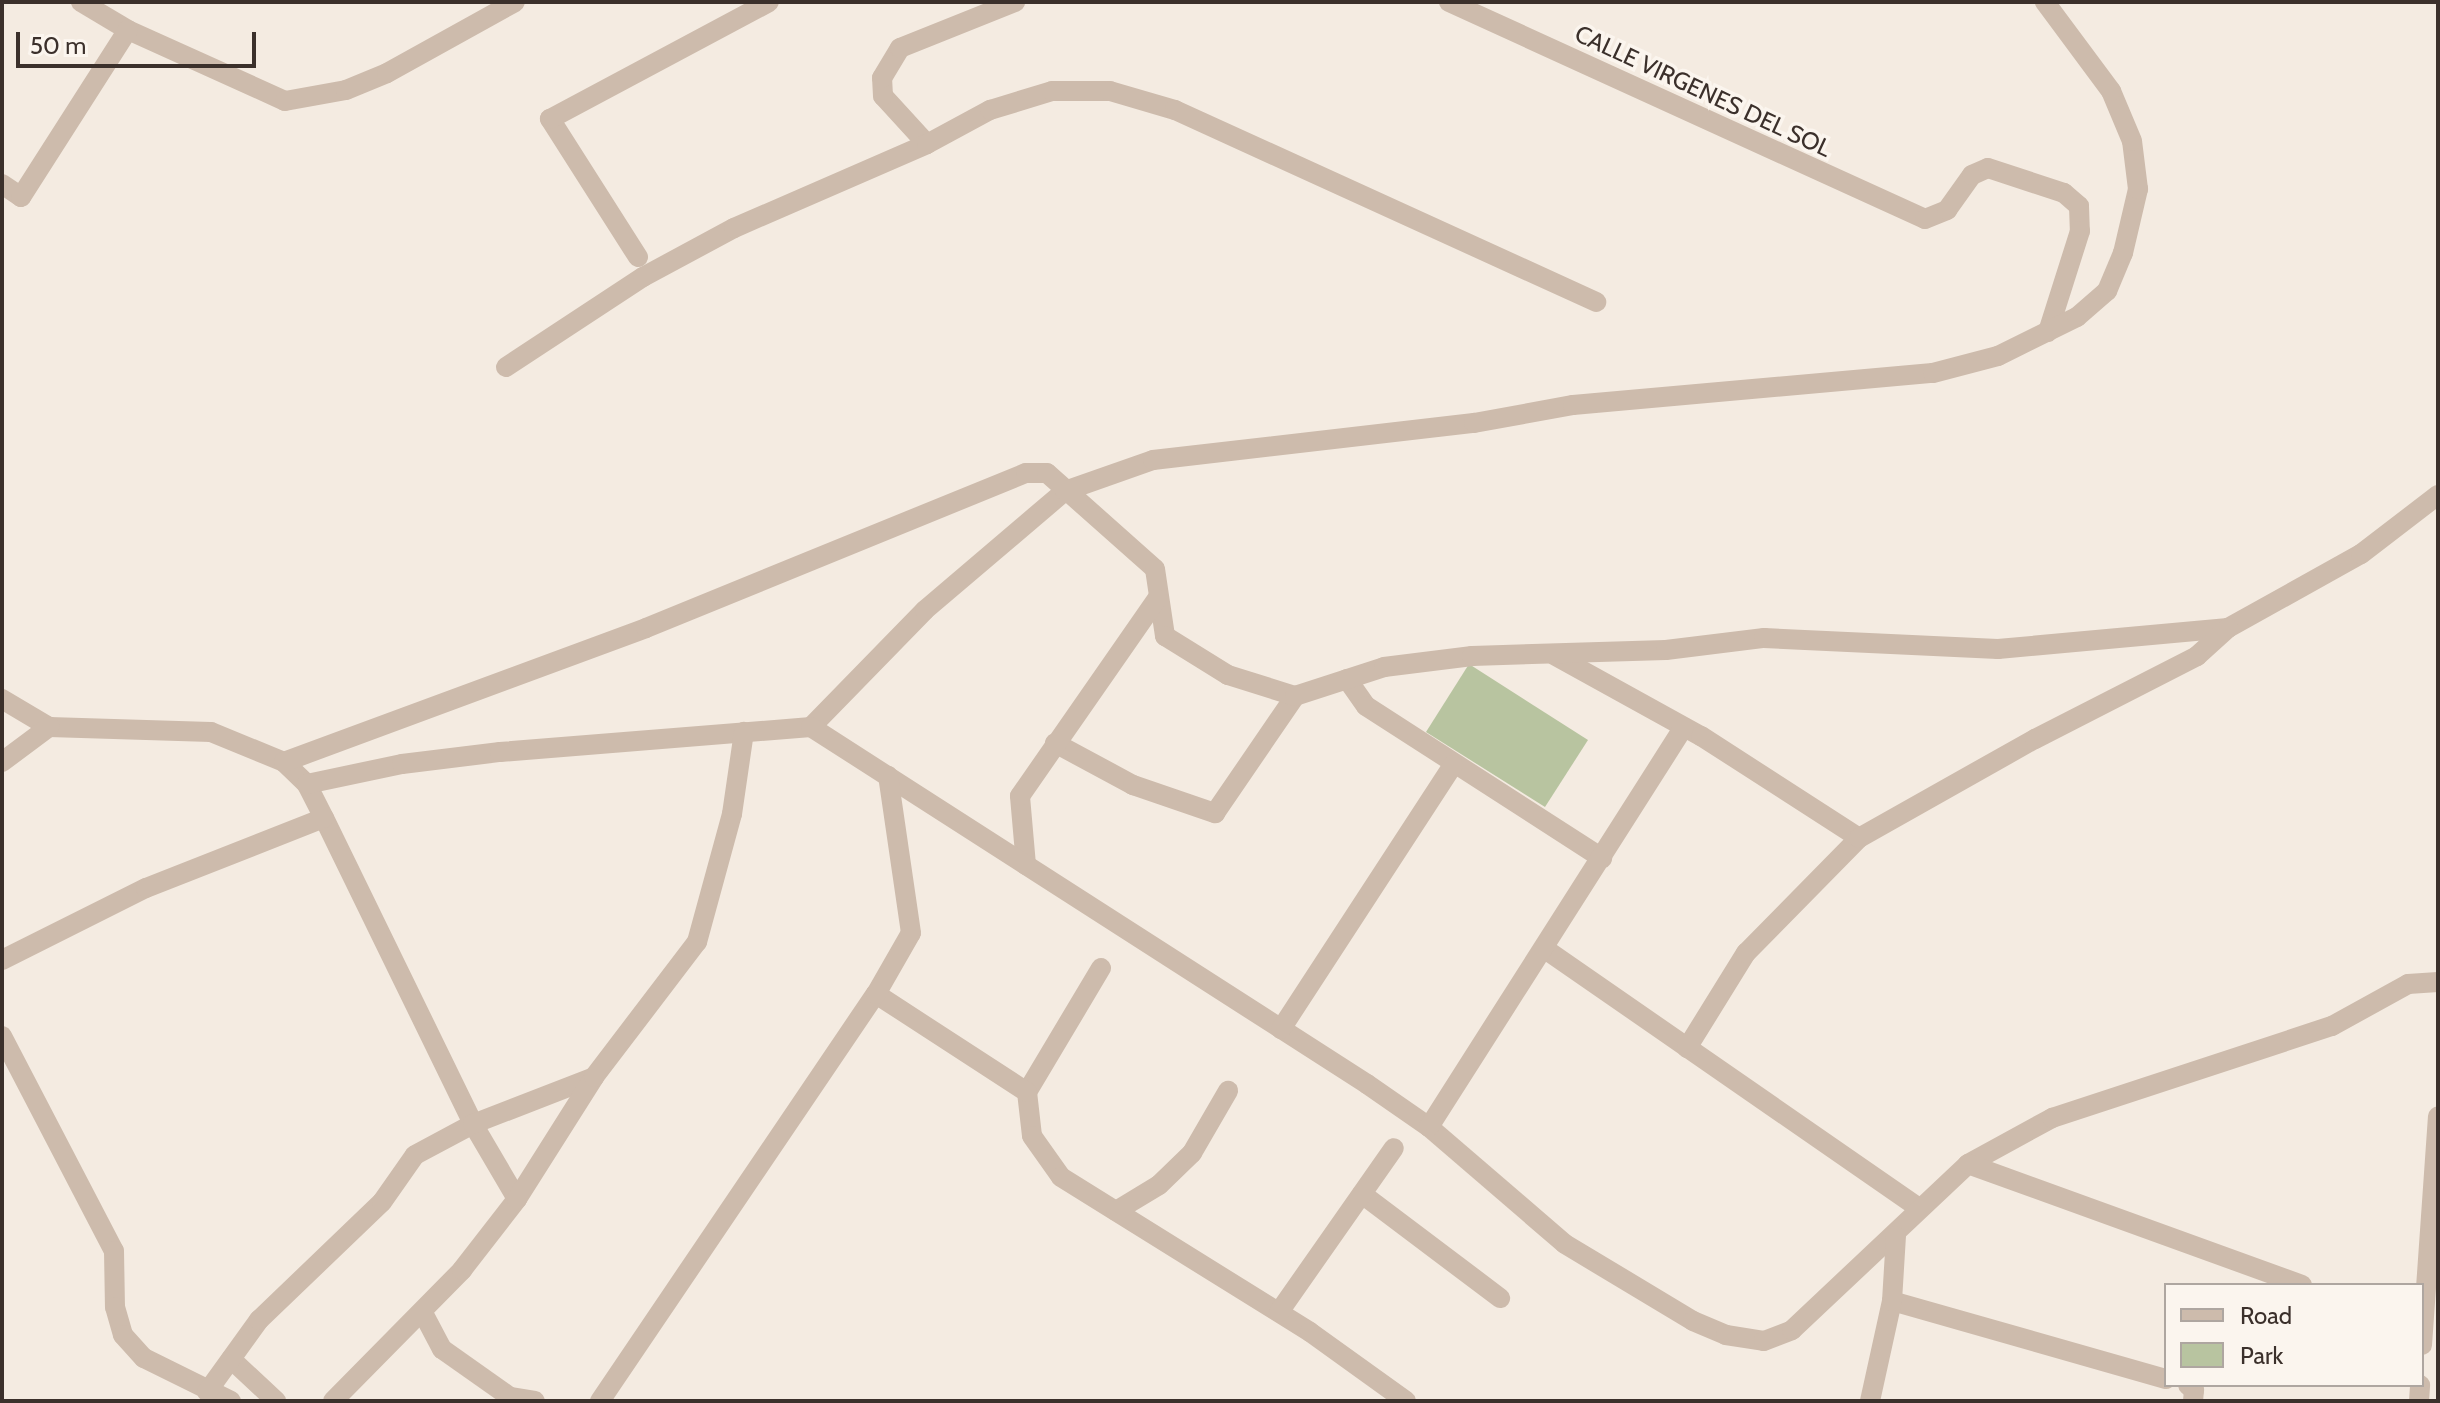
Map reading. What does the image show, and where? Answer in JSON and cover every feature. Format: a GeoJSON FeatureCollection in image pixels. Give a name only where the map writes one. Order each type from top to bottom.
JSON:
{"type":"FeatureCollection","features":[{"type":"Feature","properties":{"kind":"street"},"geometry":{"type":"LineString","coordinates":[[81,2],[128,30],[285,101],[346,90],[387,73],[515,2]]}},
{"type":"Feature","properties":{"kind":"street"},"geometry":{"type":"LineString","coordinates":[[638,257],[550,119],[769,2]]}},
{"type":"Feature","properties":{"kind":"street"},"geometry":{"type":"LineString","coordinates":[[927,144],[883,96],[882,78],[900,48],[1015,2]]}},
{"type":"Feature","properties":{"kind":"street","name":"CALLE VIRGENES DEL SOL"},"geometry":{"type":"LineString","coordinates":[[1449,2],[1925,219],[1937,217],[1972,175],[1988,168],[2064,193],[2079,206],[2080,231],[2048,332]]}},
{"type":"Feature","properties":{"kind":"street"},"geometry":{"type":"LineString","coordinates":[[811,727],[925,610],[1065,491],[1153,460],[1474,423],[1573,405],[1933,373],[1998,356],[2077,317],[2107,291],[2123,253],[2138,189],[2132,141],[2111,91],[2045,2]]}},
{"type":"Feature","properties":{"kind":"street"},"geometry":{"type":"LineString","coordinates":[[2,184],[21,197],[128,30]]}},
{"type":"Feature","properties":{"kind":"street"},"geometry":{"type":"LineString","coordinates":[[506,367],[643,277],[734,228],[927,144],[990,110],[1052,91],[1110,91],[1175,110],[1596,302]]}},
{"type":"Feature","properties":{"kind":"street"},"geometry":{"type":"LineString","coordinates":[[284,762],[646,628],[1026,473],[1047,473],[1155,569],[1157,599],[1165,636],[1228,675],[1295,696],[1384,667],[1472,656],[1554,655],[1764,638],[1998,649],[2228,628]]}},
{"type":"Feature","properties":{"kind":"street"},"geometry":{"type":"LineString","coordinates":[[1687,1048],[1746,953],[1859,838],[2035,739],[2197,656],[2228,628],[2361,554],[2438,495]]}},
{"type":"Feature","properties":{"kind":"street"},"geometry":{"type":"LineString","coordinates":[[1026,865],[1020,796],[1157,599]]}},
{"type":"Feature","properties":{"kind":"street"},"geometry":{"type":"LineString","coordinates":[[1554,655],[1684,727],[1859,838]]}},
{"type":"Feature","properties":{"kind":"street"},"geometry":{"type":"LineString","coordinates":[[1347,679],[1366,706],[1453,765],[1602,858]]}},
{"type":"Feature","properties":{"kind":"street"},"geometry":{"type":"LineString","coordinates":[[1055,743],[1133,785],[1215,813],[1295,696]]}},
{"type":"Feature","properties":{"kind":"street"},"geometry":{"type":"LineString","coordinates":[[2,699],[49,727],[211,732],[284,762],[307,784],[473,1124],[517,1199]]}},
{"type":"Feature","properties":{"kind":"street"},"geometry":{"type":"LineString","coordinates":[[2,762],[49,727]]}},
{"type":"Feature","properties":{"kind":"street"},"geometry":{"type":"LineString","coordinates":[[307,784],[402,764],[811,727],[1429,1127],[1565,1244],[1693,1321],[1726,1335],[1764,1341],[1792,1330],[1896,1236],[1918,1207],[1968,1164],[2052,1118],[2332,1026],[2408,984],[2438,982]]}},
{"type":"Feature","properties":{"kind":"street"},"geometry":{"type":"LineString","coordinates":[[1429,1127],[1684,727]]}},
{"type":"Feature","properties":{"kind":"street"},"geometry":{"type":"LineString","coordinates":[[333,1401],[423,1313],[517,1199],[594,1077],[697,942],[732,814],[744,732]]}},
{"type":"Feature","properties":{"kind":"street"},"geometry":{"type":"LineString","coordinates":[[1281,1029],[1453,765]]}},
{"type":"Feature","properties":{"kind":"street"},"geometry":{"type":"LineString","coordinates":[[600,1401],[876,994],[911,933],[888,776]]}},
{"type":"Feature","properties":{"kind":"street"},"geometry":{"type":"LineString","coordinates":[[2,960],[146,888],[324,818]]}},
{"type":"Feature","properties":{"kind":"street"},"geometry":{"type":"LineString","coordinates":[[1545,949],[1918,1207]]}},
{"type":"Feature","properties":{"kind":"street"},"geometry":{"type":"LineString","coordinates":[[1101,968],[1027,1092],[1032,1136],[1061,1177],[1279,1312],[1406,1401]]}},
{"type":"Feature","properties":{"kind":"street"},"geometry":{"type":"LineString","coordinates":[[876,994],[1027,1092]]}},
{"type":"Feature","properties":{"kind":"street"},"geometry":{"type":"LineString","coordinates":[[2,1036],[114,1251],[115,1307],[123,1335],[144,1358],[207,1392],[231,1401]]}},
{"type":"Feature","properties":{"kind":"street"},"geometry":{"type":"LineString","coordinates":[[207,1392],[259,1320],[382,1202],[415,1155],[473,1124],[594,1077]]}},
{"type":"Feature","properties":{"kind":"street"},"geometry":{"type":"LineString","coordinates":[[1116,1211],[1159,1185],[1192,1153],[1228,1091]]}},
{"type":"Feature","properties":{"kind":"street"},"geometry":{"type":"LineString","coordinates":[[2424,1324],[2432,1305],[2438,1117]]}},
{"type":"Feature","properties":{"kind":"street"},"geometry":{"type":"LineString","coordinates":[[1279,1312],[1394,1148]]}},
{"type":"Feature","properties":{"kind":"street"},"geometry":{"type":"LineString","coordinates":[[1968,1164],[2296,1283]]}},
{"type":"Feature","properties":{"kind":"street"},"geometry":{"type":"LineString","coordinates":[[1362,1194],[1500,1298]]}},
{"type":"Feature","properties":{"kind":"street"},"geometry":{"type":"LineString","coordinates":[[1870,1401],[1892,1301],[1896,1236]]}},
{"type":"Feature","properties":{"kind":"street"},"geometry":{"type":"LineString","coordinates":[[1892,1301],[2164,1378]]}},
{"type":"Feature","properties":{"kind":"street"},"geometry":{"type":"LineString","coordinates":[[423,1313],[442,1349],[510,1397],[535,1401]]}},
{"type":"Feature","properties":{"kind":"street"},"geometry":{"type":"LineString","coordinates":[[231,1359],[276,1401]]}},
{"type":"Feature","properties":{"kind":"green space"},"geometry":{"type":"Polygon","coordinates":[[[1469,664],[1588,740],[1545,807],[1426,732],[1469,664]]]}}]}
